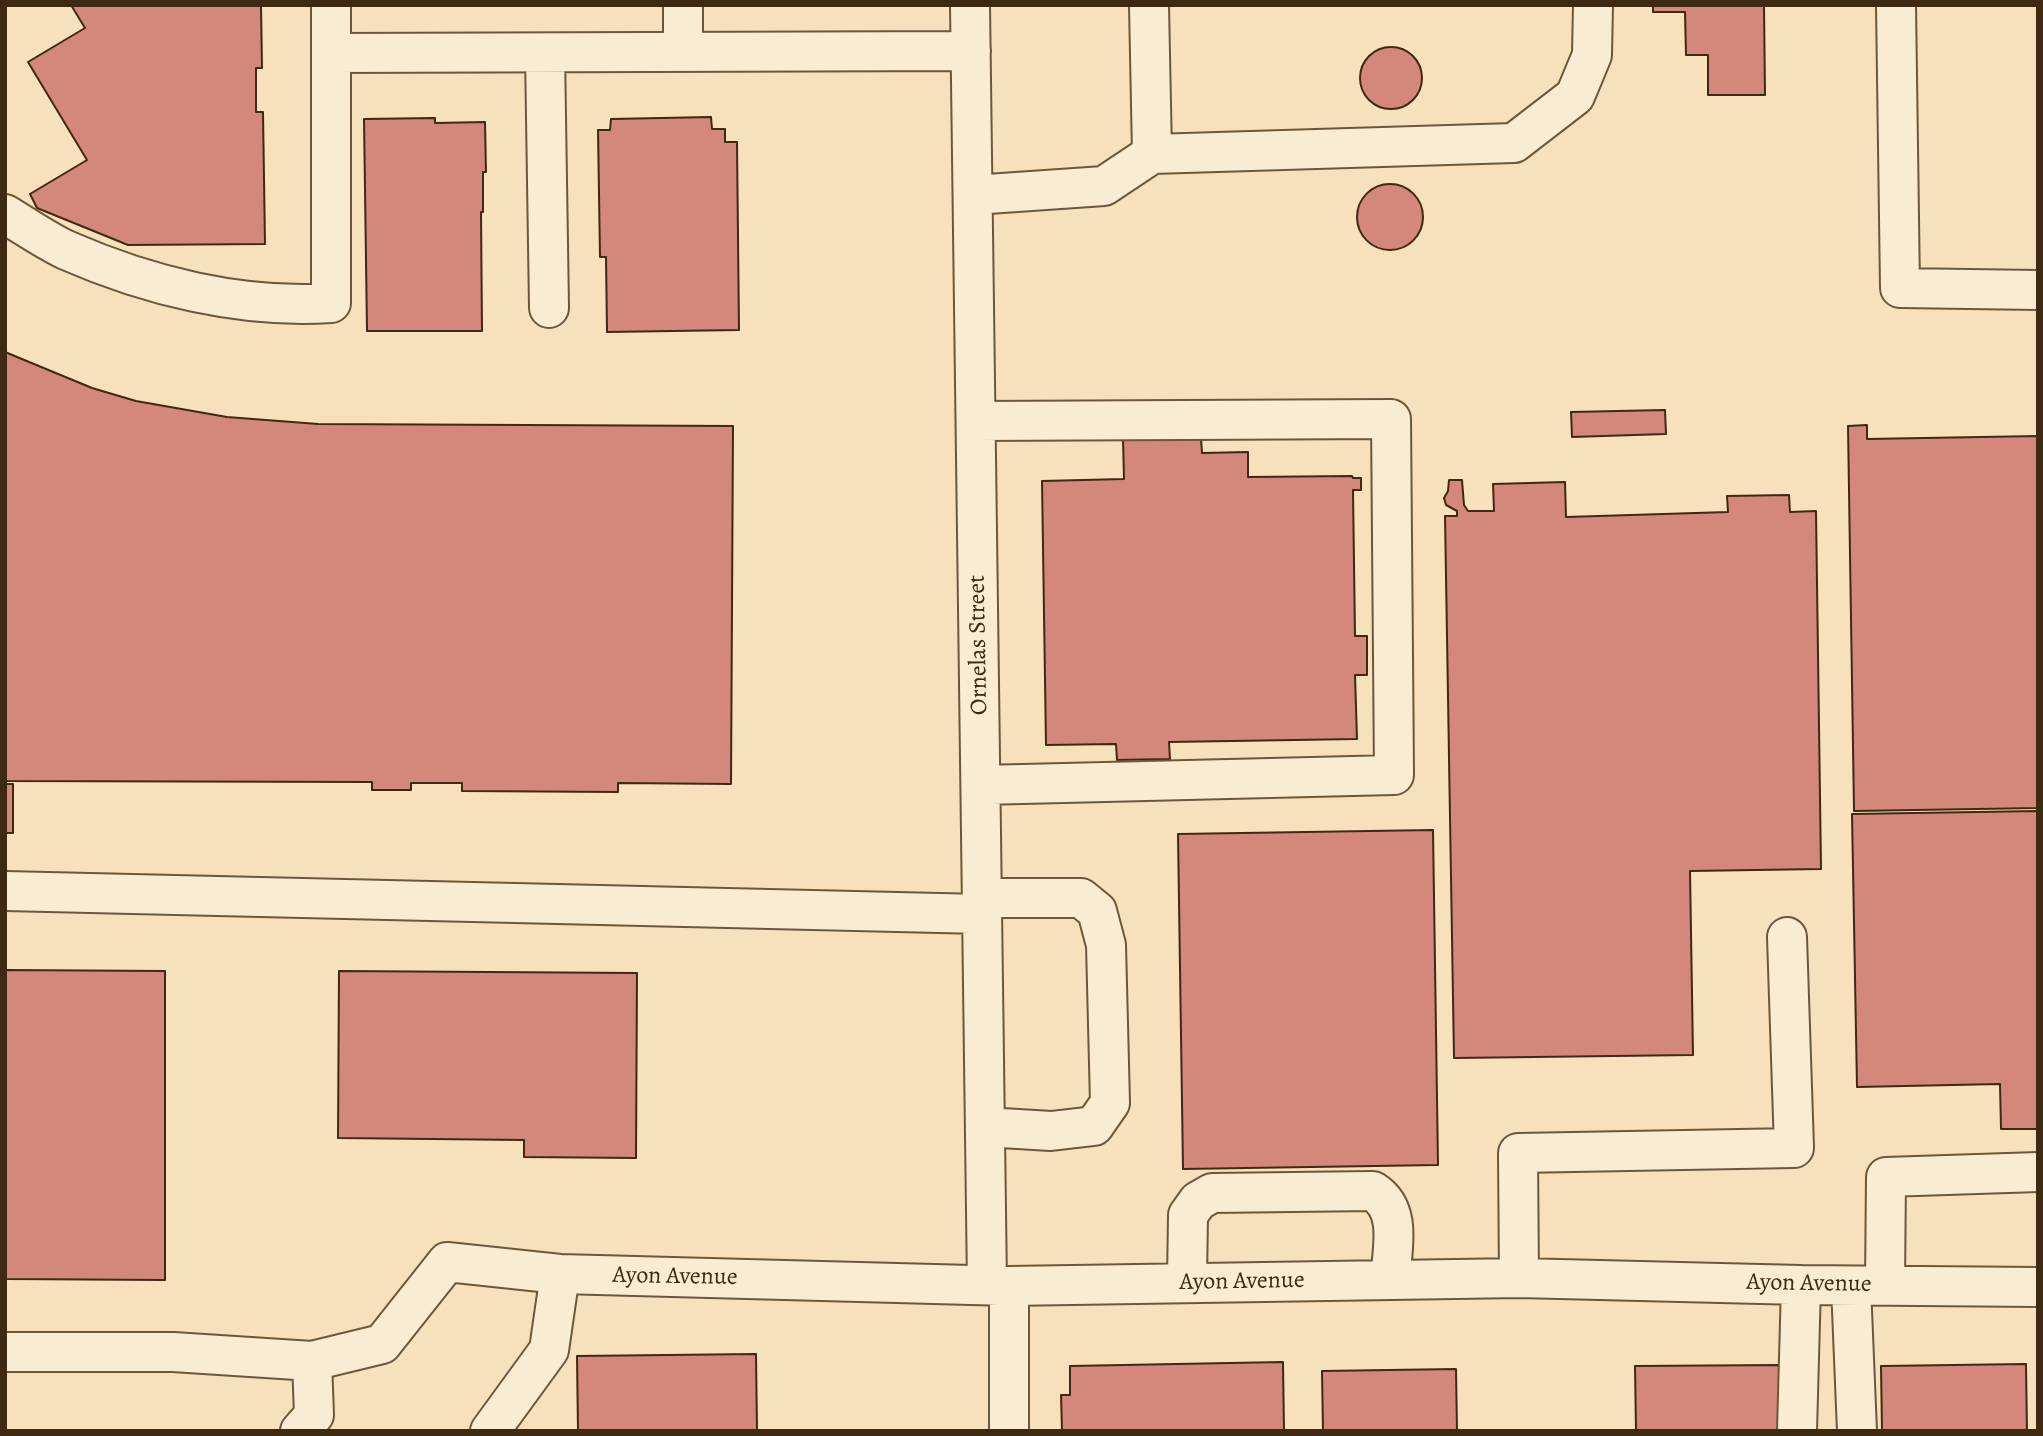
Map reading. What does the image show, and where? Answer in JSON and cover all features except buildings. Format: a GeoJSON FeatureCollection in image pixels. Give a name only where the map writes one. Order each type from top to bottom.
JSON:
{"type":"FeatureCollection","features":[{"type":"Feature","properties":{"kind":"street"},"geometry":{"type":"LineString","coordinates":[[5,214],[64,249],[148,281],[248,303],[299,306],[331,303],[331,5]]}},
{"type":"Feature","properties":{"kind":"street"},"geometry":{"type":"LineString","coordinates":[[682,5],[683,52]]}},
{"type":"Feature","properties":{"kind":"street","name":"Ornelas Street"},"geometry":{"type":"LineString","coordinates":[[970,5],[985,1127],[1009,1431]]}},
{"type":"Feature","properties":{"kind":"street"},"geometry":{"type":"LineString","coordinates":[[1149,5],[1152,154]]}},
{"type":"Feature","properties":{"kind":"street"},"geometry":{"type":"LineString","coordinates":[[973,195],[1104,186],[1152,154],[1514,143],[1575,96],[1592,55],[1593,5]]}},
{"type":"Feature","properties":{"kind":"street"},"geometry":{"type":"LineString","coordinates":[[1896,5],[1900,288],[2038,290]]}},
{"type":"Feature","properties":{"kind":"street"},"geometry":{"type":"LineString","coordinates":[[331,53],[971,51]]}},
{"type":"Feature","properties":{"kind":"street"},"geometry":{"type":"LineString","coordinates":[[545,53],[549,308]]}},
{"type":"Feature","properties":{"kind":"street"},"geometry":{"type":"LineString","coordinates":[[976,421],[1391,419],[1394,775],[981,785]]}},
{"type":"Feature","properties":{"kind":"street"},"geometry":{"type":"LineString","coordinates":[[5,891],[982,906],[1081,898],[1097,911],[1106,945],[1110,1103],[1094,1126],[1051,1131],[985,1127]]}},
{"type":"Feature","properties":{"kind":"street"},"geometry":{"type":"LineString","coordinates":[[1519,1278],[1518,1153],[1794,1149],[1787,937]]}},
{"type":"Feature","properties":{"kind":"street"},"geometry":{"type":"LineString","coordinates":[[1857,1431],[1868,1285],[1886,1177],[2038,1172]]}},
{"type":"Feature","properties":{"kind":"street"},"geometry":{"type":"LineString","coordinates":[[1187,1282],[1188,1215],[1198,1201],[1212,1193],[1373,1191],[1384,1198],[1394,1219],[1390,1280]]}},
{"type":"Feature","properties":{"kind":"street","name":"Ayon Avenue"},"geometry":{"type":"LineString","coordinates":[[312,1361],[382,1344],[447,1262],[560,1274],[998,1286],[1519,1278],[1801,1285],[2038,1287]]}},
{"type":"Feature","properties":{"kind":"street"},"geometry":{"type":"LineString","coordinates":[[490,1431],[548,1350],[560,1274]]}},
{"type":"Feature","properties":{"kind":"street"},"geometry":{"type":"LineString","coordinates":[[1797,1431],[1801,1285]]}},
{"type":"Feature","properties":{"kind":"street"},"geometry":{"type":"LineString","coordinates":[[5,1352],[173,1352],[312,1361],[314,1415],[300,1431]]}}]}
